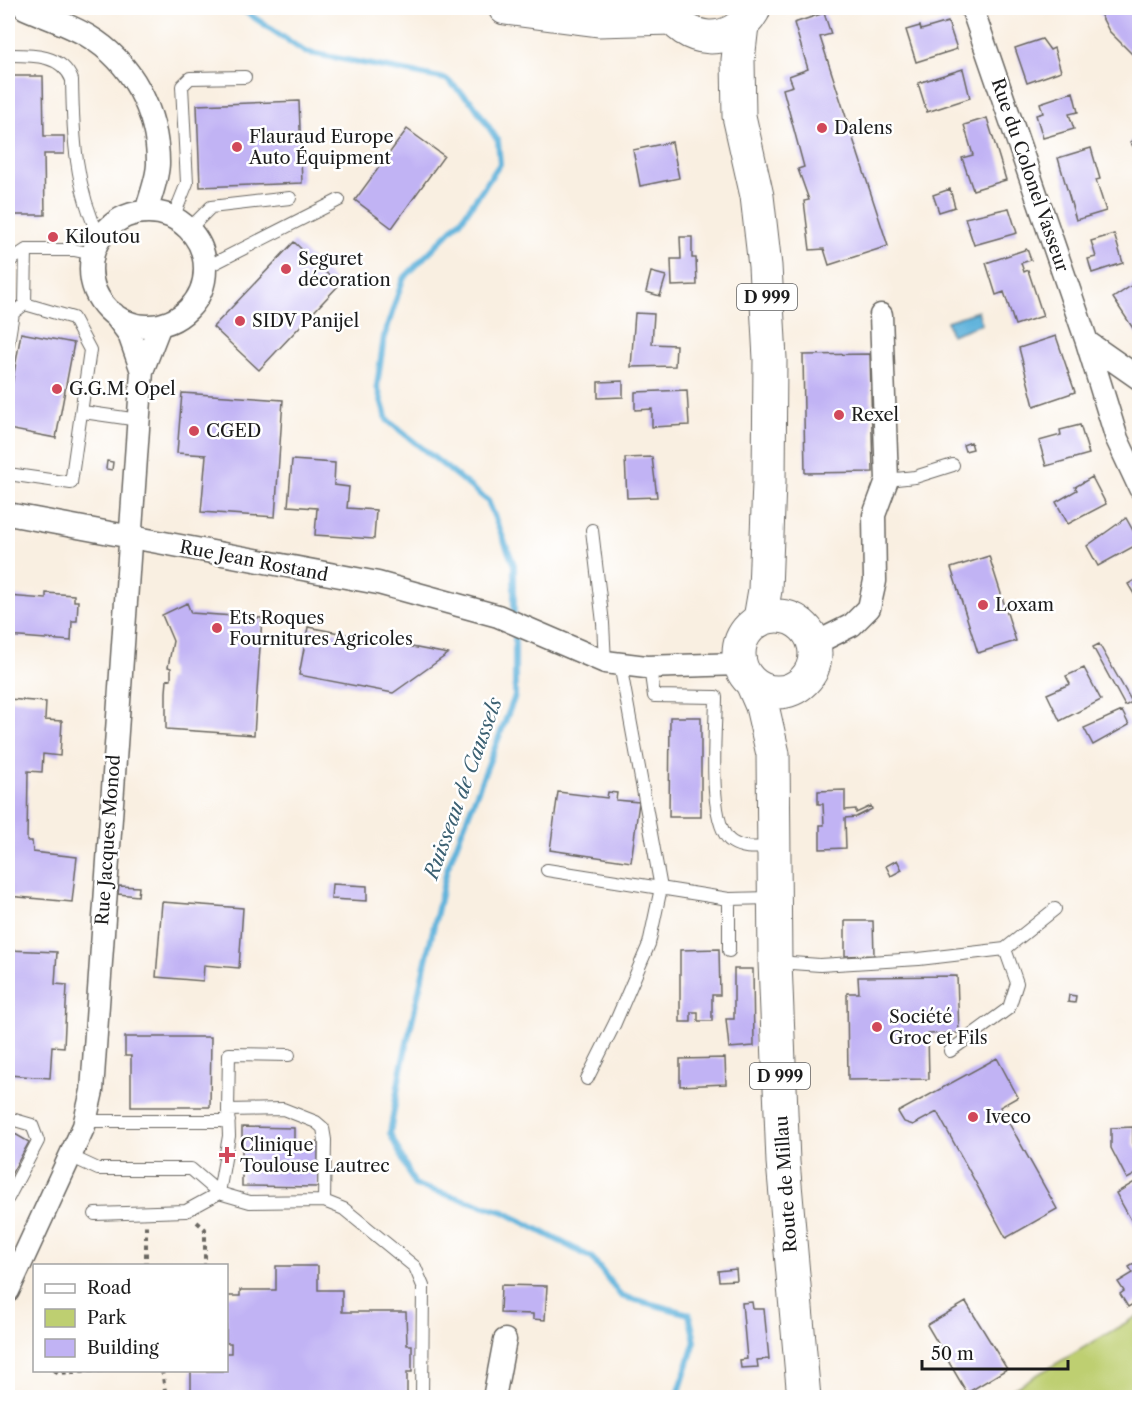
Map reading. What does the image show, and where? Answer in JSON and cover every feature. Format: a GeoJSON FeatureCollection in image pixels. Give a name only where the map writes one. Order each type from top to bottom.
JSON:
{"type":"FeatureCollection","features":[{"type":"Feature","properties":{"kind":"main road"},"geometry":{"type":"LineString","coordinates":[[505,8],[597,20],[669,13],[680,26],[699,36],[714,38],[729,34],[748,16]]}},
{"type":"Feature","properties":{"kind":"main road","name":"D 999"},"geometry":{"type":"LineString","coordinates":[[748,16],[738,60],[739,116],[757,196],[765,266],[770,359],[765,590],[760,619]]}},
{"type":"Feature","properties":{"kind":"main road","name":"D 999"},"geometry":{"type":"LineString","coordinates":[[699,36],[739,116]]}},
{"type":"Feature","properties":{"kind":"main road","name":"D 999"},"geometry":{"type":"LineString","coordinates":[[769,482],[783,577],[807,634]]}},
{"type":"Feature","properties":{"kind":"main road"},"geometry":{"type":"LineString","coordinates":[[781,615],[807,634],[816,658],[811,672],[803,683],[791,690],[778,693],[764,690],[746,674],[739,647],[743,636],[760,619],[781,615]]}},
{"type":"Feature","properties":{"kind":"main road","name":"Route de Millau"},"geometry":{"type":"LineString","coordinates":[[746,674],[762,706],[773,754],[776,962],[783,1162],[804,1398]]}},
{"type":"Feature","properties":{"kind":"main road","name":"Route de Millau"},"geometry":{"type":"LineString","coordinates":[[773,754],[783,717],[803,683]]}},
{"type":"Feature","properties":{"kind":"street"},"geometry":{"type":"LineString","coordinates":[[25,8],[88,36],[127,68],[146,104],[155,137],[158,165],[146,212]]}},
{"type":"Feature","properties":{"kind":"street","name":"Rue du Colonel Vasseur"},"geometry":{"type":"LineString","coordinates":[[972,8],[1087,342],[1117,439],[1140,488]]}},
{"type":"Feature","properties":{"kind":"street"},"geometry":{"type":"LineString","coordinates":[[114,314],[141,325],[160,325],[189,309],[201,290],[205,268],[201,247],[181,224],[146,212],[135,213],[115,222],[97,246],[92,276],[94,287],[105,306],[129,334],[142,371]]}},
{"type":"Feature","properties":{"kind":"street"},"geometry":{"type":"LineString","coordinates":[[807,634],[852,625],[868,608],[875,581],[874,515],[887,480],[881,315]]}},
{"type":"Feature","properties":{"kind":"street"},"geometry":{"type":"LineString","coordinates":[[142,371],[160,325]]}},
{"type":"Feature","properties":{"kind":"street"},"geometry":{"type":"LineString","coordinates":[[1087,342],[1140,379]]}},
{"type":"Feature","properties":{"kind":"street","name":"Rue Jacques Monod"},"geometry":{"type":"LineString","coordinates":[[8,1291],[16,1252],[70,1156],[85,1121],[92,1091],[142,371]]}},
{"type":"Feature","properties":{"kind":"street","name":"Rue Jean Rostand"},"geometry":{"type":"LineString","coordinates":[[8,514],[378,583],[498,616],[612,663]]}},
{"type":"Feature","properties":{"kind":"street"},"geometry":{"type":"LineString","coordinates":[[612,663],[746,674]]}},
{"type":"Feature","properties":{"kind":"street"},"geometry":{"type":"LineString","coordinates":[[494,1398],[505,1340]]}},
{"type":"Feature","properties":{"kind":"lane"},"geometry":{"type":"LineString","coordinates":[[8,55],[49,58],[69,72],[72,80],[76,166],[97,246],[75,250],[26,250],[8,262]]}},
{"type":"Feature","properties":{"kind":"lane"},"geometry":{"type":"LineString","coordinates":[[181,224],[187,183],[182,86],[190,78],[245,77]]}},
{"type":"Feature","properties":{"kind":"lane"},"geometry":{"type":"LineString","coordinates":[[181,224],[211,207],[290,198]]}},
{"type":"Feature","properties":{"kind":"lane"},"geometry":{"type":"LineString","coordinates":[[205,268],[339,200]]}},
{"type":"Feature","properties":{"kind":"lane"},"geometry":{"type":"LineString","coordinates":[[8,344],[13,314],[25,304],[26,250]]}},
{"type":"Feature","properties":{"kind":"lane"},"geometry":{"type":"LineString","coordinates":[[8,474],[71,483],[83,412],[90,350],[73,318],[25,304]]}},
{"type":"Feature","properties":{"kind":"lane"},"geometry":{"type":"LineString","coordinates":[[83,412],[139,420]]}},
{"type":"Feature","properties":{"kind":"lane"},"geometry":{"type":"LineString","coordinates":[[887,480],[915,477],[953,465]]}},
{"type":"Feature","properties":{"kind":"lane"},"geometry":{"type":"LineString","coordinates":[[586,1079],[615,1023],[649,944],[661,888],[603,623],[592,530]]}},
{"type":"Feature","properties":{"kind":"lane"},"geometry":{"type":"LineString","coordinates":[[650,667],[654,696],[716,697],[716,802],[723,833],[731,842],[743,848],[774,847]]}},
{"type":"Feature","properties":{"kind":"lane"},"geometry":{"type":"LineString","coordinates":[[547,870],[729,899],[775,898]]}},
{"type":"Feature","properties":{"kind":"lane"},"geometry":{"type":"LineString","coordinates":[[729,899],[729,951]]}},
{"type":"Feature","properties":{"kind":"lane"},"geometry":{"type":"LineString","coordinates":[[776,962],[820,965],[919,959],[1005,949],[1055,909]]}},
{"type":"Feature","properties":{"kind":"lane"},"geometry":{"type":"LineString","coordinates":[[950,1051],[1010,1008],[1017,983],[1005,949]]}},
{"type":"Feature","properties":{"kind":"lane"},"geometry":{"type":"LineString","coordinates":[[219,1193],[229,1136],[229,1054],[289,1055]]}},
{"type":"Feature","properties":{"kind":"lane"},"geometry":{"type":"LineString","coordinates":[[85,1121],[229,1116],[283,1109],[316,1122],[323,1128],[326,1140],[324,1201]]}},
{"type":"Feature","properties":{"kind":"lane"},"geometry":{"type":"LineString","coordinates":[[8,1118],[32,1125],[38,1141],[8,1198]]}},
{"type":"Feature","properties":{"kind":"lane"},"geometry":{"type":"LineString","coordinates":[[70,1156],[98,1169],[191,1169],[219,1193],[250,1202],[324,1201],[344,1209],[415,1267],[423,1286],[422,1398]]}},
{"type":"Feature","properties":{"kind":"lane"},"geometry":{"type":"LineString","coordinates":[[95,1214],[186,1211],[219,1193]]}},
{"type":"Feature","properties":{"kind":"path"},"geometry":{"type":"LineString","coordinates":[[186,1211],[205,1229],[205,1264]]}},
{"type":"Feature","properties":{"kind":"path"},"geometry":{"type":"LineString","coordinates":[[146,1213],[146,1264]]}},
{"type":"Feature","properties":{"kind":"path"},"geometry":{"type":"LineString","coordinates":[[56,1372],[82,1372]]}},
{"type":"Feature","properties":{"kind":"path"},"geometry":{"type":"LineString","coordinates":[[162,1372],[166,1398]]}},
{"type":"Feature","properties":{"kind":"green space"},"geometry":{"type":"Polygon","coordinates":[[[1139,1315],[1139,1397],[999,1397],[1139,1315]]]}},
{"type":"Feature","properties":{"kind":"water"},"geometry":{"type":"Polygon","coordinates":[[[978,311],[982,324],[951,335],[947,321],[978,311]]]}},
{"type":"Feature","properties":{"kind":"building"},"geometry":{"type":"Polygon","coordinates":[[[1097,8],[1140,8],[1140,62],[1109,31],[1097,8]]]}},
{"type":"Feature","properties":{"kind":"building","name":"Dalens"},"geometry":{"type":"Polygon","coordinates":[[[824,13],[831,34],[820,37],[888,246],[829,265],[824,249],[810,250],[804,201],[809,200],[798,169],[804,167],[783,89],[793,86],[789,76],[808,69],[794,23],[824,13]]]}},
{"type":"Feature","properties":{"kind":"building"},"geometry":{"type":"Polygon","coordinates":[[[948,22],[957,49],[916,62],[906,30],[920,26],[921,30],[948,22]]]}},
{"type":"Feature","properties":{"kind":"building"},"geometry":{"type":"Polygon","coordinates":[[[1042,39],[1050,50],[1054,48],[1061,71],[1027,83],[1015,48],[1042,39]]]}},
{"type":"Feature","properties":{"kind":"building"},"geometry":{"type":"Polygon","coordinates":[[[963,69],[970,98],[927,112],[918,83],[963,69]]]}},
{"type":"Feature","properties":{"kind":"building"},"geometry":{"type":"Polygon","coordinates":[[[8,76],[43,76],[44,136],[64,136],[64,154],[44,154],[45,215],[8,215],[8,76]]]}},
{"type":"Feature","properties":{"kind":"building"},"geometry":{"type":"Polygon","coordinates":[[[1073,92],[1078,112],[1069,114],[1074,129],[1043,138],[1036,115],[1043,113],[1040,103],[1073,92]]]}},
{"type":"Feature","properties":{"kind":"building"},"geometry":{"type":"Polygon","coordinates":[[[299,101],[302,183],[200,187],[197,105],[299,101]]]}},
{"type":"Feature","properties":{"kind":"building"},"geometry":{"type":"Polygon","coordinates":[[[987,118],[1006,180],[973,190],[962,158],[973,155],[964,125],[987,118]]]}},
{"type":"Feature","properties":{"kind":"building"},"geometry":{"type":"Polygon","coordinates":[[[407,129],[444,156],[392,228],[355,200],[407,129]]]}},
{"type":"Feature","properties":{"kind":"building"},"geometry":{"type":"Polygon","coordinates":[[[1140,136],[1140,156],[1130,142],[1140,136]]]}},
{"type":"Feature","properties":{"kind":"building"},"geometry":{"type":"Polygon","coordinates":[[[672,142],[679,178],[640,186],[633,150],[672,142]]]}},
{"type":"Feature","properties":{"kind":"building"},"geometry":{"type":"Polygon","coordinates":[[[1091,148],[1100,179],[1096,180],[1106,211],[1076,220],[1058,158],[1091,148]]]}},
{"type":"Feature","properties":{"kind":"building"},"geometry":{"type":"Polygon","coordinates":[[[950,189],[955,207],[939,212],[933,195],[950,189]]]}},
{"type":"Feature","properties":{"kind":"building"},"geometry":{"type":"Polygon","coordinates":[[[1009,208],[1017,233],[974,245],[965,218],[1009,208]]]}},
{"type":"Feature","properties":{"kind":"building"},"geometry":{"type":"Polygon","coordinates":[[[1114,234],[1123,263],[1092,273],[1088,259],[1096,257],[1091,241],[1114,234]]]}},
{"type":"Feature","properties":{"kind":"building"},"geometry":{"type":"Polygon","coordinates":[[[680,237],[692,237],[692,258],[696,258],[697,285],[672,286],[671,259],[681,259],[680,237]]]}},
{"type":"Feature","properties":{"kind":"building"},"geometry":{"type":"Polygon","coordinates":[[[294,242],[339,285],[259,370],[213,327],[294,242]]]}},
{"type":"Feature","properties":{"kind":"building"},"geometry":{"type":"Polygon","coordinates":[[[1027,249],[1031,260],[1021,263],[1024,272],[1028,270],[1043,316],[1015,325],[1004,292],[996,295],[986,263],[1027,249]]]}},
{"type":"Feature","properties":{"kind":"building"},"geometry":{"type":"Polygon","coordinates":[[[651,272],[666,276],[660,296],[646,292],[651,272]]]}},
{"type":"Feature","properties":{"kind":"building"},"geometry":{"type":"Polygon","coordinates":[[[1140,280],[1140,339],[1113,298],[1140,280]]]}},
{"type":"Feature","properties":{"kind":"building"},"geometry":{"type":"Polygon","coordinates":[[[635,313],[654,314],[652,344],[676,345],[675,366],[631,367],[635,313]]]}},
{"type":"Feature","properties":{"kind":"building"},"geometry":{"type":"Polygon","coordinates":[[[21,333],[74,343],[56,438],[8,429],[8,408],[21,333]]]}},
{"type":"Feature","properties":{"kind":"building"},"geometry":{"type":"Polygon","coordinates":[[[1056,336],[1075,392],[1034,406],[1019,348],[1056,336]]]}},
{"type":"Feature","properties":{"kind":"building"},"geometry":{"type":"Polygon","coordinates":[[[870,354],[873,472],[805,473],[803,355],[870,354]]]}},
{"type":"Feature","properties":{"kind":"building"},"geometry":{"type":"Polygon","coordinates":[[[623,381],[623,397],[598,398],[598,382],[623,381]]]}},
{"type":"Feature","properties":{"kind":"building"},"geometry":{"type":"Polygon","coordinates":[[[687,390],[689,425],[652,427],[652,409],[635,410],[635,392],[687,390]]]}},
{"type":"Feature","properties":{"kind":"building"},"geometry":{"type":"Polygon","coordinates":[[[182,393],[283,400],[275,517],[201,512],[206,455],[177,453],[182,393]]]}},
{"type":"Feature","properties":{"kind":"building"},"geometry":{"type":"Polygon","coordinates":[[[1080,425],[1089,454],[1046,466],[1039,441],[1061,435],[1060,430],[1080,425]]]}},
{"type":"Feature","properties":{"kind":"building"},"geometry":{"type":"Polygon","coordinates":[[[971,442],[973,449],[965,451],[963,445],[971,442]]]}},
{"type":"Feature","properties":{"kind":"building"},"geometry":{"type":"Polygon","coordinates":[[[652,457],[657,497],[627,498],[625,458],[652,457]]]}},
{"type":"Feature","properties":{"kind":"building"},"geometry":{"type":"Polygon","coordinates":[[[292,460],[335,463],[334,485],[349,487],[347,508],[376,510],[374,539],[315,535],[317,508],[288,506],[292,460]]]}},
{"type":"Feature","properties":{"kind":"building"},"geometry":{"type":"Polygon","coordinates":[[[107,461],[113,462],[112,470],[106,469],[107,461]]]}},
{"type":"Feature","properties":{"kind":"building"},"geometry":{"type":"Polygon","coordinates":[[[1092,477],[1106,504],[1068,524],[1056,502],[1077,490],[1075,487],[1092,477]]]}},
{"type":"Feature","properties":{"kind":"building"},"geometry":{"type":"Polygon","coordinates":[[[1126,518],[1140,543],[1098,566],[1087,546],[1126,518]]]}},
{"type":"Feature","properties":{"kind":"building","name":"Loxam"},"geometry":{"type":"Polygon","coordinates":[[[989,556],[1016,641],[978,653],[951,568],[989,556]]]}},
{"type":"Feature","properties":{"kind":"building"},"geometry":{"type":"Polygon","coordinates":[[[1140,577],[1140,604],[1128,584],[1140,577]]]}},
{"type":"Feature","properties":{"kind":"building"},"geometry":{"type":"Polygon","coordinates":[[[46,593],[74,595],[74,601],[78,601],[77,621],[72,621],[71,641],[8,636],[8,596],[46,599],[46,593]]]}},
{"type":"Feature","properties":{"kind":"building"},"geometry":{"type":"Polygon","coordinates":[[[187,603],[191,613],[262,618],[254,735],[166,729],[166,692],[167,680],[171,679],[171,668],[168,667],[173,641],[162,615],[187,603]]]}},
{"type":"Feature","properties":{"kind":"building"},"geometry":{"type":"Polygon","coordinates":[[[308,627],[448,654],[393,693],[299,675],[308,627]]]}},
{"type":"Feature","properties":{"kind":"building"},"geometry":{"type":"Polygon","coordinates":[[[1099,644],[1132,702],[1125,706],[1093,647],[1099,644]]]}},
{"type":"Feature","properties":{"kind":"building"},"geometry":{"type":"Polygon","coordinates":[[[1084,668],[1101,700],[1060,721],[1047,694],[1070,684],[1066,676],[1084,668]]]}},
{"type":"Feature","properties":{"kind":"building"},"geometry":{"type":"Polygon","coordinates":[[[8,699],[46,702],[45,720],[62,721],[60,756],[43,754],[42,772],[28,771],[27,841],[32,841],[33,852],[77,857],[72,902],[8,896],[8,699]]]}},
{"type":"Feature","properties":{"kind":"building"},"geometry":{"type":"Polygon","coordinates":[[[1122,711],[1129,725],[1093,745],[1084,728],[1122,711]]]}},
{"type":"Feature","properties":{"kind":"building"},"geometry":{"type":"Polygon","coordinates":[[[670,717],[701,717],[701,817],[669,817],[670,717]]]}},
{"type":"Feature","properties":{"kind":"building"},"geometry":{"type":"Polygon","coordinates":[[[845,790],[845,810],[856,809],[856,813],[871,806],[872,809],[856,817],[845,818],[846,848],[820,849],[820,825],[824,825],[823,804],[818,804],[818,791],[845,790]]]}},
{"type":"Feature","properties":{"kind":"building"},"geometry":{"type":"Polygon","coordinates":[[[558,792],[607,798],[608,792],[617,793],[616,800],[639,802],[631,862],[550,850],[558,792]]]}},
{"type":"Feature","properties":{"kind":"building"},"geometry":{"type":"Polygon","coordinates":[[[897,860],[902,870],[891,876],[886,866],[897,860]]]}},
{"type":"Feature","properties":{"kind":"building"},"geometry":{"type":"Polygon","coordinates":[[[332,884],[367,886],[367,901],[331,899],[332,884]]]}},
{"type":"Feature","properties":{"kind":"building"},"geometry":{"type":"Polygon","coordinates":[[[119,886],[139,887],[138,896],[118,894],[119,886]]]}},
{"type":"Feature","properties":{"kind":"building"},"geometry":{"type":"Polygon","coordinates":[[[162,902],[243,908],[239,968],[204,965],[203,981],[156,977],[162,902]]]}},
{"type":"Feature","properties":{"kind":"building"},"geometry":{"type":"Polygon","coordinates":[[[845,921],[873,921],[874,955],[845,956],[845,921]]]}},
{"type":"Feature","properties":{"kind":"building"},"geometry":{"type":"Polygon","coordinates":[[[719,949],[720,995],[712,995],[712,1021],[698,1021],[698,1012],[691,1012],[691,1022],[680,1022],[680,950],[719,949]]]}},
{"type":"Feature","properties":{"kind":"building"},"geometry":{"type":"Polygon","coordinates":[[[8,950],[57,952],[55,984],[67,985],[64,1047],[52,1046],[50,1078],[8,1075],[8,950]]]}},
{"type":"Feature","properties":{"kind":"building"},"geometry":{"type":"Polygon","coordinates":[[[734,969],[753,969],[754,1046],[729,1048],[726,1019],[734,1019],[734,969]]]}},
{"type":"Feature","properties":{"kind":"building","name":"Société Groc et Fils"},"geometry":{"type":"Polygon","coordinates":[[[957,976],[959,1033],[928,1034],[929,1079],[848,1080],[847,993],[859,993],[858,977],[957,976]]]}},
{"type":"Feature","properties":{"kind":"building"},"geometry":{"type":"Polygon","coordinates":[[[1069,995],[1076,996],[1075,1003],[1068,1002],[1069,995]]]}},
{"type":"Feature","properties":{"kind":"building"},"geometry":{"type":"Polygon","coordinates":[[[125,1037],[211,1037],[210,1107],[131,1107],[131,1056],[125,1056],[125,1037]]]}},
{"type":"Feature","properties":{"kind":"building"},"geometry":{"type":"Polygon","coordinates":[[[725,1058],[726,1084],[680,1086],[680,1059],[725,1058]]]}},
{"type":"Feature","properties":{"kind":"building","name":"Iveco"},"geometry":{"type":"Polygon","coordinates":[[[997,1058],[1018,1097],[1000,1107],[1057,1209],[1006,1238],[937,1112],[913,1125],[904,1122],[898,1112],[997,1058]]]}},
{"type":"Feature","properties":{"kind":"building"},"geometry":{"type":"Polygon","coordinates":[[[242,1127],[294,1128],[294,1142],[318,1142],[318,1187],[242,1186],[242,1127]]]}},
{"type":"Feature","properties":{"kind":"building"},"geometry":{"type":"Polygon","coordinates":[[[1133,1127],[1133,1143],[1140,1154],[1140,1172],[1127,1179],[1111,1148],[1111,1128],[1133,1127]]]}},
{"type":"Feature","properties":{"kind":"building"},"geometry":{"type":"Polygon","coordinates":[[[8,1130],[29,1142],[8,1180],[8,1130]]]}},
{"type":"Feature","properties":{"kind":"building"},"geometry":{"type":"Polygon","coordinates":[[[1138,1180],[1140,1227],[1136,1229],[1116,1193],[1138,1180]]]}},
{"type":"Feature","properties":{"kind":"building"},"geometry":{"type":"Polygon","coordinates":[[[1140,1260],[1140,1300],[1128,1307],[1120,1294],[1124,1291],[1118,1282],[1133,1273],[1129,1267],[1140,1260]]]}},
{"type":"Feature","properties":{"kind":"building"},"geometry":{"type":"Polygon","coordinates":[[[276,1266],[318,1266],[318,1290],[342,1290],[342,1312],[406,1312],[407,1345],[412,1345],[412,1372],[407,1372],[407,1398],[191,1398],[191,1372],[228,1372],[228,1353],[231,1353],[231,1343],[228,1343],[228,1296],[240,1296],[240,1290],[276,1290],[276,1266]]]}},
{"type":"Feature","properties":{"kind":"building"},"geometry":{"type":"Polygon","coordinates":[[[736,1269],[737,1280],[719,1281],[718,1271],[736,1269]]]}},
{"type":"Feature","properties":{"kind":"building"},"geometry":{"type":"Polygon","coordinates":[[[501,1285],[547,1286],[545,1320],[533,1319],[533,1314],[500,1313],[501,1285]]]}},
{"type":"Feature","properties":{"kind":"building"},"geometry":{"type":"Polygon","coordinates":[[[752,1302],[753,1309],[764,1309],[769,1359],[757,1360],[758,1367],[741,1368],[740,1360],[747,1359],[742,1303],[752,1302]]]}},
{"type":"Feature","properties":{"kind":"building"},"geometry":{"type":"Polygon","coordinates":[[[966,1302],[1007,1369],[967,1393],[927,1325],[966,1302]]]}},
{"type":"Feature","properties":{"kind":"waterway","name":"Ruisseau de Caussels"},"geometry":{"type":"LineString","coordinates":[[240,8],[305,52],[446,79],[473,103],[498,141],[500,164],[462,219],[403,279],[384,337],[377,386],[387,420],[488,501],[514,565],[514,617]]}},
{"type":"Feature","properties":{"kind":"waterway","name":"Ruisseau de Caussels"},"geometry":{"type":"LineString","coordinates":[[515,627],[515,696],[447,869],[401,1069],[390,1133],[415,1185],[504,1212],[592,1258],[621,1296],[689,1314],[695,1341],[677,1398]]}},
{"type":"Feature","properties":{"kind":"place","name":"Dalens"},"geometry":{"type":"Point","coordinates":[822,128]}},
{"type":"Feature","properties":{"kind":"place","name":"Flauraud Europe Auto Équipment"},"geometry":{"type":"Point","coordinates":[237,147]}},
{"type":"Feature","properties":{"kind":"place","name":"Kiloutou"},"geometry":{"type":"Point","coordinates":[53,237]}},
{"type":"Feature","properties":{"kind":"place","name":"Seguret décoration"},"geometry":{"type":"Point","coordinates":[286,269]}},
{"type":"Feature","properties":{"kind":"place","name":"SIDV Panijel"},"geometry":{"type":"Point","coordinates":[240,321]}},
{"type":"Feature","properties":{"kind":"place","name":"G.G.M. Opel"},"geometry":{"type":"Point","coordinates":[57,389]}},
{"type":"Feature","properties":{"kind":"place","name":"Rexel"},"geometry":{"type":"Point","coordinates":[839,415]}},
{"type":"Feature","properties":{"kind":"place","name":"CGED"},"geometry":{"type":"Point","coordinates":[194,431]}},
{"type":"Feature","properties":{"kind":"place","name":"Loxam"},"geometry":{"type":"Point","coordinates":[983,605]}},
{"type":"Feature","properties":{"kind":"place","name":"Ets Roques Fournitures Agricoles"},"geometry":{"type":"Point","coordinates":[217,628]}},
{"type":"Feature","properties":{"kind":"place","name":"Société Groc et Fils"},"geometry":{"type":"Point","coordinates":[877,1027]}},
{"type":"Feature","properties":{"kind":"place","name":"Iveco"},"geometry":{"type":"Point","coordinates":[973,1117]}},
{"type":"Feature","properties":{"kind":"place","name":"Clinique Toulouse Lautrec"},"geometry":{"type":"Point","coordinates":[227,1155]}}]}
